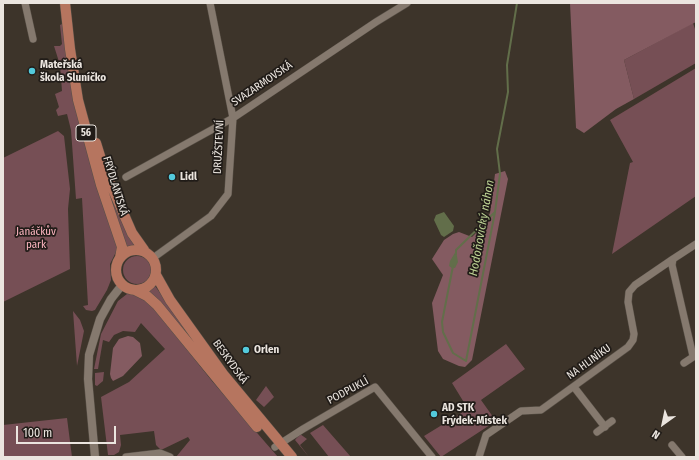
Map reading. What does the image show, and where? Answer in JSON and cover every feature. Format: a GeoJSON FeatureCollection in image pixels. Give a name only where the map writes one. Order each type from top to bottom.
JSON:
{"type":"FeatureCollection","features":[{"type":"Feature","properties":{"kind":"main road","name":"FRÝDLANTSKÁ"},"geometry":{"type":"LineString","coordinates":[[65,3],[70,50],[78,100],[94,161],[122,247],[120,258]]}},
{"type":"Feature","properties":{"kind":"main road","name":"FRÝDLANTSKÁ"},"geometry":{"type":"LineString","coordinates":[[72,3],[84,91],[99,152],[132,233],[144,250]]}},
{"type":"Feature","properties":{"kind":"main road"},"geometry":{"type":"LineString","coordinates":[[120,258],[130,251],[144,250]]}},
{"type":"Feature","properties":{"kind":"main road","name":"56"},"geometry":{"type":"LineString","coordinates":[[144,250],[153,258]]}},
{"type":"Feature","properties":{"kind":"main road","name":"56"},"geometry":{"type":"LineString","coordinates":[[120,258],[116,272],[122,285]]}},
{"type":"Feature","properties":{"kind":"main road"},"geometry":{"type":"LineString","coordinates":[[122,285],[136,290],[147,287],[153,282],[156,275],[156,266],[153,258]]}},
{"type":"Feature","properties":{"kind":"main road","name":"BESKYDSKÁ"},"geometry":{"type":"LineString","coordinates":[[156,275],[174,306],[222,374],[278,445],[284,457]]}},
{"type":"Feature","properties":{"kind":"main road","name":"BESKYDSKÁ"},"geometry":{"type":"LineString","coordinates":[[136,290],[147,296],[157,305],[217,380],[278,445],[292,457]]}},
{"type":"Feature","properties":{"kind":"street"},"geometry":{"type":"LineString","coordinates":[[25,3],[33,39]]}},
{"type":"Feature","properties":{"kind":"street","name":"DRUŽSTEVNÍ"},"geometry":{"type":"LineString","coordinates":[[153,258],[211,216],[226,198],[233,118],[210,3]]}},
{"type":"Feature","properties":{"kind":"street","name":"SVAZARMOVSKÁ"},"geometry":{"type":"LineString","coordinates":[[126,177],[233,118],[376,22],[407,3]]}},
{"type":"Feature","properties":{"kind":"street","name":"NA HLINÍKU"},"geometry":{"type":"LineString","coordinates":[[479,457],[486,435],[521,411],[541,410],[631,344],[634,334],[628,302],[629,292],[635,285],[696,244]]}},
{"type":"Feature","properties":{"kind":"street"},"geometry":{"type":"LineString","coordinates":[[673,259],[672,264],[694,356],[684,363]]}},
{"type":"Feature","properties":{"kind":"street"},"geometry":{"type":"LineString","coordinates":[[95,457],[88,379],[89,355],[100,319],[111,299],[122,285]]}},
{"type":"Feature","properties":{"kind":"street","name":"PODPUKLÍ"},"geometry":{"type":"LineString","coordinates":[[278,445],[375,387],[432,457]]}},
{"type":"Feature","properties":{"kind":"street"},"geometry":{"type":"LineString","coordinates":[[574,387],[605,427]]}},
{"type":"Feature","properties":{"kind":"street"},"geometry":{"type":"LineString","coordinates":[[598,432],[612,421]]}},
{"type":"Feature","properties":{"kind":"street"},"geometry":{"type":"LineString","coordinates":[[672,445],[682,457]]}},
{"type":"Feature","properties":{"kind":"street"},"geometry":{"type":"LineString","coordinates":[[126,457],[160,453],[170,457]]}},
{"type":"Feature","properties":{"kind":"green space"},"geometry":{"type":"Polygon","coordinates":[[[693,23],[696,32],[696,63],[634,99],[624,60],[693,23]]]}},
{"type":"Feature","properties":{"kind":"green space"},"geometry":{"type":"Polygon","coordinates":[[[62,24],[72,88],[118,248],[110,264],[111,280],[107,290],[95,310],[92,311],[86,310],[83,306],[88,305],[82,198],[76,199],[71,130],[67,114],[58,116],[56,110],[59,107],[55,94],[62,91],[60,65],[54,46],[60,46],[62,44],[60,25],[62,24]]]}},
{"type":"Feature","properties":{"kind":"green space"},"geometry":{"type":"Polygon","coordinates":[[[696,68],[696,196],[612,254],[630,163],[633,162],[610,120],[696,68]]]}},
{"type":"Feature","properties":{"kind":"green space","name":"Janáčkův park"},"geometry":{"type":"Polygon","coordinates":[[[58,131],[64,136],[70,189],[68,209],[70,269],[3,302],[3,158],[58,131]]]}},
{"type":"Feature","properties":{"kind":"green space"},"geometry":{"type":"Polygon","coordinates":[[[108,186],[134,245],[126,247],[106,187],[108,186]]]}},
{"type":"Feature","properties":{"kind":"green space"},"geometry":{"type":"Polygon","coordinates":[[[137,256],[143,257],[147,260],[150,264],[150,276],[147,280],[143,283],[137,284],[131,283],[127,280],[124,276],[123,270],[124,264],[127,260],[131,257],[137,256]]]}},
{"type":"Feature","properties":{"kind":"green space"},"geometry":{"type":"Polygon","coordinates":[[[155,286],[186,328],[182,330],[148,292],[155,286]]]}},
{"type":"Feature","properties":{"kind":"green space"},"geometry":{"type":"Polygon","coordinates":[[[127,294],[133,294],[141,297],[153,307],[212,381],[278,457],[176,457],[190,440],[188,437],[161,450],[156,445],[154,431],[120,435],[121,445],[119,452],[114,455],[108,455],[101,397],[129,382],[165,349],[141,323],[135,332],[123,331],[114,335],[109,342],[103,340],[98,369],[94,369],[101,334],[118,301],[127,294]]]}},
{"type":"Feature","properties":{"kind":"green space"},"geometry":{"type":"Polygon","coordinates":[[[73,311],[80,320],[84,331],[77,366],[73,311]]]}},
{"type":"Feature","properties":{"kind":"green space"},"geometry":{"type":"Polygon","coordinates":[[[506,344],[525,369],[481,400],[496,421],[441,457],[424,436],[468,409],[452,383],[506,344]]]}},
{"type":"Feature","properties":{"kind":"green space"},"geometry":{"type":"Polygon","coordinates":[[[104,372],[103,381],[97,386],[95,385],[95,373],[104,372]]]}},
{"type":"Feature","properties":{"kind":"green space"},"geometry":{"type":"Polygon","coordinates":[[[266,386],[274,397],[264,407],[256,400],[266,386]]]}},
{"type":"Feature","properties":{"kind":"green space"},"geometry":{"type":"Polygon","coordinates":[[[67,418],[72,457],[3,457],[3,425],[67,418]]]}},
{"type":"Feature","properties":{"kind":"green space"},"geometry":{"type":"Polygon","coordinates":[[[323,425],[351,457],[329,457],[310,433],[323,425]]]}},
{"type":"Feature","properties":{"kind":"green space"},"geometry":{"type":"Polygon","coordinates":[[[300,434],[307,439],[300,445],[309,457],[295,440],[300,434]]]}},
{"type":"Feature","properties":{"kind":"shaded area"},"geometry":{"type":"Polygon","coordinates":[[[570,3],[696,3],[696,22],[624,60],[634,99],[616,109],[584,133],[576,128],[570,3]]]}},
{"type":"Feature","properties":{"kind":"shaded area"},"geometry":{"type":"Polygon","coordinates":[[[505,171],[508,179],[472,360],[465,367],[459,366],[443,359],[438,351],[432,303],[443,275],[432,259],[444,240],[453,234],[459,232],[472,237],[476,233],[490,213],[495,174],[505,171]]]}},
{"type":"Feature","properties":{"kind":"shaded area"},"geometry":{"type":"Polygon","coordinates":[[[444,212],[454,226],[453,231],[444,237],[441,235],[434,220],[436,215],[444,212]]]}},
{"type":"Feature","properties":{"kind":"shaded area"},"geometry":{"type":"Polygon","coordinates":[[[456,251],[458,262],[455,268],[452,268],[449,266],[450,261],[456,251]]]}},
{"type":"Feature","properties":{"kind":"shaded area"},"geometry":{"type":"Polygon","coordinates":[[[128,336],[133,337],[140,343],[142,356],[123,376],[113,381],[110,374],[113,348],[119,339],[128,336]]]}},
{"type":"Feature","properties":{"kind":"waterway","name":"Hodoňovický náhon"},"geometry":{"type":"LineString","coordinates":[[453,266],[442,322],[443,332],[453,353],[466,361],[495,212],[500,174],[497,149],[508,92],[507,65],[517,3]]}},
{"type":"Feature","properties":{"kind":"waterway"},"geometry":{"type":"LineString","coordinates":[[456,254],[456,250],[495,212]]}},
{"type":"Feature","properties":{"kind":"place","name":"Mateřská škola Sluníčko"},"geometry":{"type":"Point","coordinates":[32,71]}},
{"type":"Feature","properties":{"kind":"place","name":"Lidl"},"geometry":{"type":"Point","coordinates":[172,177]}},
{"type":"Feature","properties":{"kind":"place","name":"Orlen"},"geometry":{"type":"Point","coordinates":[246,350]}},
{"type":"Feature","properties":{"kind":"place","name":"AD STK Frýdek-Místek"},"geometry":{"type":"Point","coordinates":[434,414]}}]}
